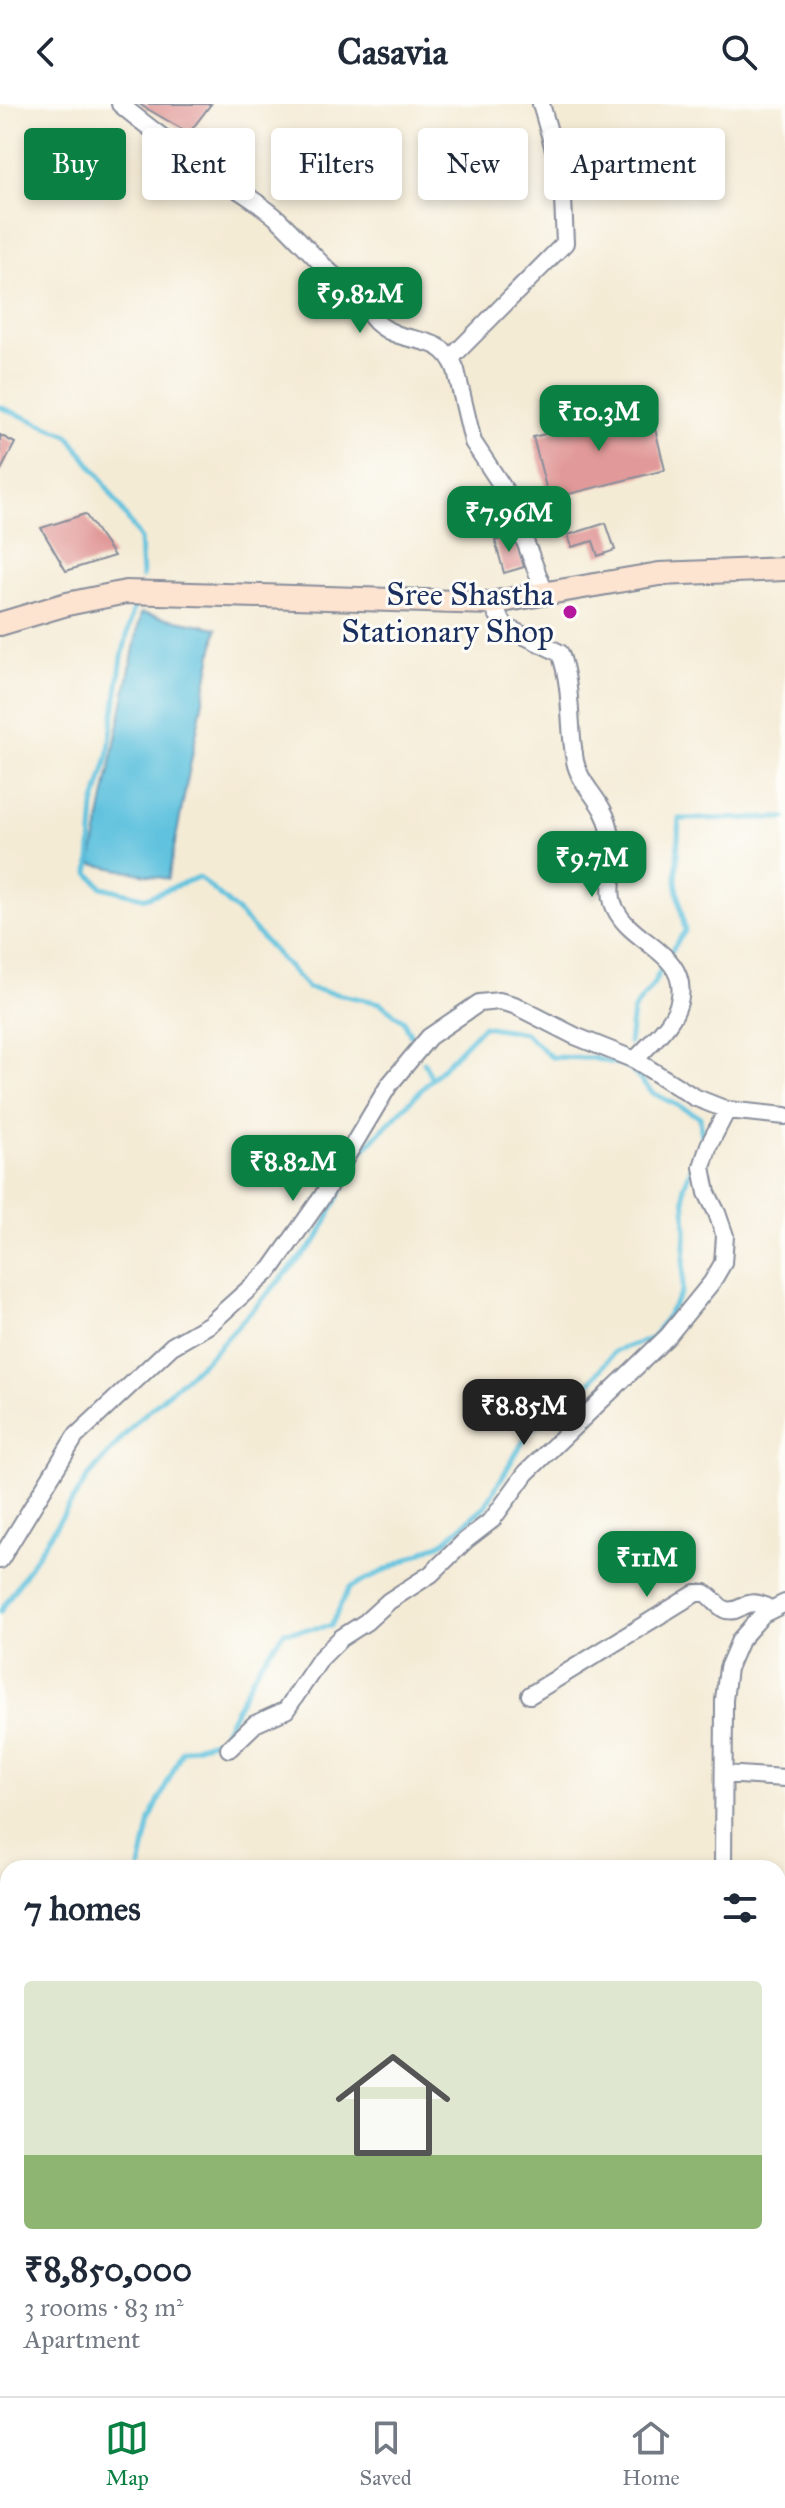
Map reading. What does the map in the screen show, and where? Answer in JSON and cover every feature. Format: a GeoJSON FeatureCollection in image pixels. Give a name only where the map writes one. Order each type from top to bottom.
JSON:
{"type":"FeatureCollection","features":[{"type":"Feature","properties":{"kind":"main road"},"geometry":{"type":"LineString","coordinates":[[0,624],[67,604],[126,592],[490,603],[659,574],[785,569]]}},
{"type":"Feature","properties":{"kind":"street"},"geometry":{"type":"LineString","coordinates":[[120,104],[213,173],[253,198],[279,220],[363,301],[373,321],[391,333],[443,348],[451,358],[473,442],[506,492],[545,593]]}},
{"type":"Feature","properties":{"kind":"street"},"geometry":{"type":"LineString","coordinates":[[451,358],[565,243],[562,177],[541,104]]}},
{"type":"Feature","properties":{"kind":"street"},"geometry":{"type":"LineString","coordinates":[[490,603],[506,627],[560,653],[566,669],[575,763],[581,778],[605,811],[610,828],[614,854],[612,902],[636,936],[667,957],[679,975],[680,997],[673,1017],[635,1060]]}},
{"type":"Feature","properties":{"kind":"street"},"geometry":{"type":"LineString","coordinates":[[0,1560],[75,1437],[172,1346],[210,1324],[271,1269],[322,1197],[389,1085],[429,1037],[472,1007],[499,1001],[514,1005],[575,1036],[635,1060],[694,1097],[727,1110],[785,1116]]}},
{"type":"Feature","properties":{"kind":"street"},"geometry":{"type":"LineString","coordinates":[[229,1749],[255,1724],[286,1710],[321,1658],[341,1638],[431,1574],[492,1520],[526,1473],[668,1336],[712,1282],[723,1263],[725,1236],[707,1193],[702,1167],[709,1145],[727,1110]]}},
{"type":"Feature","properties":{"kind":"street"},"geometry":{"type":"LineString","coordinates":[[530,1695],[696,1593],[705,1593],[722,1609],[728,1610],[749,1602],[778,1606]]}},
{"type":"Feature","properties":{"kind":"street"},"geometry":{"type":"LineString","coordinates":[[723,1860],[724,1700],[728,1668],[740,1640],[763,1614],[778,1606]]}},
{"type":"Feature","properties":{"kind":"street"},"geometry":{"type":"LineString","coordinates":[[724,1774],[785,1778]]}},
{"type":"Feature","properties":{"kind":"water"},"geometry":{"type":"Polygon","coordinates":[[[141,613],[217,628],[168,879],[91,864],[141,613]]]}},
{"type":"Feature","properties":{"kind":"building"},"geometry":{"type":"Polygon","coordinates":[[[139,104],[211,104],[193,128],[180,128],[139,104]]]}},
{"type":"Feature","properties":{"kind":"building"},"geometry":{"type":"Polygon","coordinates":[[[650,408],[665,470],[549,499],[533,437],[650,408]]]}},
{"type":"Feature","properties":{"kind":"building"},"geometry":{"type":"Polygon","coordinates":[[[0,435],[15,443],[0,472],[0,435]]]}},
{"type":"Feature","properties":{"kind":"building"},"geometry":{"type":"Polygon","coordinates":[[[85,514],[114,556],[66,571],[41,528],[85,514]]]}},
{"type":"Feature","properties":{"kind":"building"},"geometry":{"type":"Polygon","coordinates":[[[606,523],[615,550],[598,556],[593,541],[572,547],[568,535],[606,523]]]}},
{"type":"Feature","properties":{"kind":"building"},"geometry":{"type":"Polygon","coordinates":[[[514,535],[524,567],[504,573],[495,541],[514,535]]]}},
{"type":"Feature","properties":{"kind":"waterway"},"geometry":{"type":"LineString","coordinates":[[0,407],[68,435],[140,538],[142,577]]}},
{"type":"Feature","properties":{"kind":"waterway"},"geometry":{"type":"LineString","coordinates":[[134,607],[122,657],[108,756],[94,806],[89,873],[102,887],[146,898],[199,877],[237,911],[308,988],[380,1003],[404,1021],[411,1036]]}},
{"type":"Feature","properties":{"kind":"waterway"},"geometry":{"type":"LineString","coordinates":[[629,1043],[633,1011],[685,931],[676,881],[679,819],[785,818]]}},
{"type":"Feature","properties":{"kind":"waterway"},"geometry":{"type":"LineString","coordinates":[[0,1612],[88,1477],[138,1420],[209,1357],[317,1240],[360,1153],[483,1026],[525,1033],[551,1057],[592,1058],[627,1066],[653,1093],[700,1117],[702,1142],[684,1186],[686,1232],[682,1292],[653,1338],[615,1351],[576,1401],[530,1430],[485,1506],[445,1541],[349,1588],[331,1626],[284,1632],[259,1665],[220,1739],[182,1751],[150,1820],[142,1860]]}},
{"type":"Feature","properties":{"kind":"waterway"},"geometry":{"type":"LineString","coordinates":[[424,1062],[432,1079]]}},
{"type":"Feature","properties":{"kind":"place","name":"Sree Shastha Stationary Shop"},"geometry":{"type":"Point","coordinates":[570,612]}}]}
